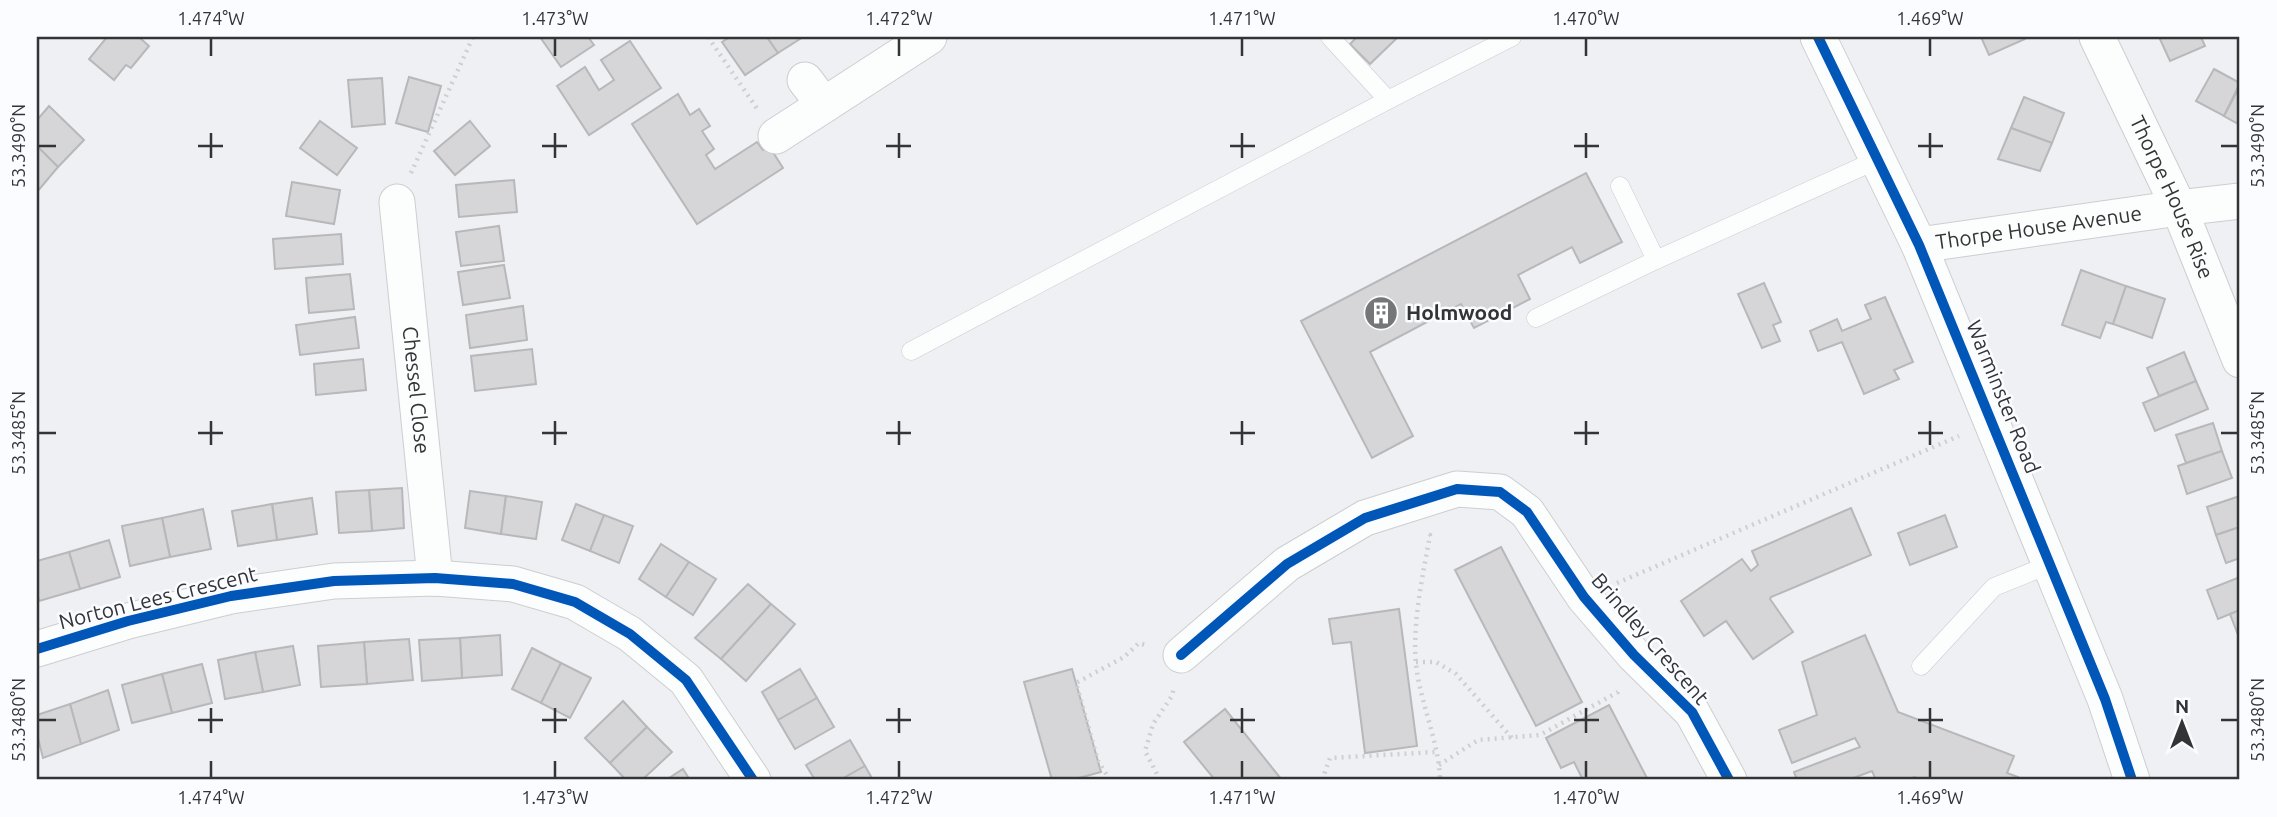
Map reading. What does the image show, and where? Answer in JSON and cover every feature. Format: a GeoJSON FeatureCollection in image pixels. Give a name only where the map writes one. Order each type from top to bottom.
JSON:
{"type":"FeatureCollection","features":[{"type":"Feature","properties":{"kind":"street"},"geometry":{"type":"LineString","coordinates":[[776,136],[814,93],[929,37]]}},
{"type":"Feature","properties":{"kind":"street","name":"Warminster Road"},"geometry":{"type":"LineString","coordinates":[[1818,37],[1919,245],[2105,699],[2132,780]]}},
{"type":"Feature","properties":{"kind":"street","name":"Thorpe House Rise"},"geometry":{"type":"LineString","coordinates":[[2097,37],[2179,208],[2240,360]]}},
{"type":"Feature","properties":{"kind":"street","name":"Thorpe House Avenue"},"geometry":{"type":"LineString","coordinates":[[1919,245],[2240,201]]}},
{"type":"Feature","properties":{"kind":"street","name":"Chessel Close"},"geometry":{"type":"LineString","coordinates":[[397,202],[435,578]]}},
{"type":"Feature","properties":{"kind":"street","name":"Brindley Crescent"},"geometry":{"type":"LineString","coordinates":[[1181,655],[1287,564],[1364,518],[1457,489],[1500,492],[1527,512],[1584,597],[1634,655],[1692,712],[1729,780]]}},
{"type":"Feature","properties":{"kind":"street","name":"Norton Lees Crescent"},"geometry":{"type":"LineString","coordinates":[[37,649],[128,621],[231,596],[334,581],[435,578],[513,583],[575,602],[630,634],[686,680],[753,780]]}},
{"type":"Feature","properties":{"kind":"lane"},"geometry":{"type":"LineString","coordinates":[[1330,37],[1388,100]]}},
{"type":"Feature","properties":{"kind":"lane"},"geometry":{"type":"LineString","coordinates":[[911,351],[1512,37]]}},
{"type":"Feature","properties":{"kind":"lane"},"geometry":{"type":"LineString","coordinates":[[1536,318],[1656,260],[1879,159]]}},
{"type":"Feature","properties":{"kind":"lane"},"geometry":{"type":"LineString","coordinates":[[1620,186],[1656,260]]}},
{"type":"Feature","properties":{"kind":"lane"},"geometry":{"type":"LineString","coordinates":[[1921,666],[1994,587],[2051,564]]}},
{"type":"Feature","properties":{"kind":"path"},"geometry":{"type":"LineString","coordinates":[[397,202],[473,37]]}},
{"type":"Feature","properties":{"kind":"path"},"geometry":{"type":"LineString","coordinates":[[708,37],[776,136]]}},
{"type":"Feature","properties":{"kind":"path"},"geometry":{"type":"LineString","coordinates":[[1584,597],[1992,421]]}},
{"type":"Feature","properties":{"kind":"path"},"geometry":{"type":"LineString","coordinates":[[1418,537],[1430,535],[1418,603],[1416,662],[1440,765],[1440,780]]}},
{"type":"Feature","properties":{"kind":"path"},"geometry":{"type":"LineString","coordinates":[[1160,780],[1145,751],[1153,724],[1172,696],[1181,655]]}},
{"type":"Feature","properties":{"kind":"path"},"geometry":{"type":"LineString","coordinates":[[1440,765],[1478,740],[1540,735],[1618,692],[1634,655]]}},
{"type":"Feature","properties":{"kind":"path"},"geometry":{"type":"LineString","coordinates":[[1110,780],[1098,761],[1076,683],[1124,657]]}},
{"type":"Feature","properties":{"kind":"path"},"geometry":{"type":"LineString","coordinates":[[1416,662],[1436,662],[1456,674],[1512,739]]}},
{"type":"Feature","properties":{"kind":"path"},"geometry":{"type":"LineString","coordinates":[[1322,780],[1330,758],[1436,752]]}},
{"type":"Feature","properties":{"kind":"building"},"geometry":{"type":"Polygon","coordinates":[[[107,37],[141,37],[149,46],[131,68],[126,65],[114,80],[89,59],[107,37]]]}},
{"type":"Feature","properties":{"kind":"building"},"geometry":{"type":"Polygon","coordinates":[[[540,37],[588,37],[594,45],[561,67],[540,37]]]}},
{"type":"Feature","properties":{"kind":"building"},"geometry":{"type":"Polygon","coordinates":[[[730,37],[767,37],[778,53],[745,75],[722,42],[730,37]]]}},
{"type":"Feature","properties":{"kind":"building"},"geometry":{"type":"Polygon","coordinates":[[[767,37],[803,37],[778,53],[767,37]]]}},
{"type":"Feature","properties":{"kind":"building"},"geometry":{"type":"Polygon","coordinates":[[[1357,37],[1398,37],[1370,64],[1350,44],[1357,37]]]}},
{"type":"Feature","properties":{"kind":"building"},"geometry":{"type":"Polygon","coordinates":[[[1981,37],[2024,37],[2025,39],[1989,55],[1981,37]]]}},
{"type":"Feature","properties":{"kind":"building"},"geometry":{"type":"Polygon","coordinates":[[[2159,37],[2201,37],[2205,46],[2170,61],[2159,37]]]}},
{"type":"Feature","properties":{"kind":"building"},"geometry":{"type":"Polygon","coordinates":[[[630,41],[661,88],[589,135],[557,86],[585,67],[599,90],[614,80],[601,60],[630,41]]]}},
{"type":"Feature","properties":{"kind":"building"},"geometry":{"type":"Polygon","coordinates":[[[2214,69],[2240,83],[2224,116],[2196,101],[2214,69]]]}},
{"type":"Feature","properties":{"kind":"building"},"geometry":{"type":"Polygon","coordinates":[[[409,77],[441,86],[428,132],[396,123],[409,77]]]}},
{"type":"Feature","properties":{"kind":"building"},"geometry":{"type":"Polygon","coordinates":[[[382,78],[385,124],[352,127],[348,80],[382,78]]]}},
{"type":"Feature","properties":{"kind":"building"},"geometry":{"type":"Polygon","coordinates":[[[2240,86],[2240,125],[2224,116],[2240,86]]]}},
{"type":"Feature","properties":{"kind":"building"},"geometry":{"type":"Polygon","coordinates":[[[678,94],[690,115],[699,109],[710,126],[702,131],[714,149],[706,155],[715,169],[757,142],[763,150],[769,146],[783,168],[697,224],[632,124],[678,94]]]}},
{"type":"Feature","properties":{"kind":"building"},"geometry":{"type":"Polygon","coordinates":[[[2024,97],[2064,113],[2052,143],[2011,128],[2024,97]]]}},
{"type":"Feature","properties":{"kind":"building"},"geometry":{"type":"Polygon","coordinates":[[[49,106],[84,140],[58,167],[37,146],[37,120],[49,106]]]}},
{"type":"Feature","properties":{"kind":"building"},"geometry":{"type":"Polygon","coordinates":[[[320,121],[357,148],[337,175],[300,148],[320,121]]]}},
{"type":"Feature","properties":{"kind":"building"},"geometry":{"type":"Polygon","coordinates":[[[470,121],[490,146],[455,175],[434,151],[470,121]]]}},
{"type":"Feature","properties":{"kind":"building"},"geometry":{"type":"Polygon","coordinates":[[[2011,128],[2052,143],[2040,171],[1998,159],[2011,128]]]}},
{"type":"Feature","properties":{"kind":"building"},"geometry":{"type":"Polygon","coordinates":[[[37,146],[58,167],[37,192],[37,146]]]}},
{"type":"Feature","properties":{"kind":"building","name":"Holmwood"},"geometry":{"type":"Polygon","coordinates":[[[1586,173],[1622,242],[1580,263],[1572,247],[1518,275],[1530,299],[1474,328],[1461,304],[1370,352],[1413,436],[1372,458],[1301,321],[1586,173]]]}},
{"type":"Feature","properties":{"kind":"building"},"geometry":{"type":"Polygon","coordinates":[[[514,180],[517,212],[459,217],[456,185],[514,180]]]}},
{"type":"Feature","properties":{"kind":"building"},"geometry":{"type":"Polygon","coordinates":[[[292,182],[340,190],[334,224],[286,216],[292,182]]]}},
{"type":"Feature","properties":{"kind":"building"},"geometry":{"type":"Polygon","coordinates":[[[499,226],[504,261],[461,266],[456,232],[499,226]]]}},
{"type":"Feature","properties":{"kind":"building"},"geometry":{"type":"Polygon","coordinates":[[[341,234],[343,264],[275,269],[273,239],[341,234]]]}},
{"type":"Feature","properties":{"kind":"building"},"geometry":{"type":"Polygon","coordinates":[[[504,265],[510,298],[463,305],[458,272],[504,265]]]}},
{"type":"Feature","properties":{"kind":"building"},"geometry":{"type":"Polygon","coordinates":[[[2081,270],[2126,286],[2113,324],[2106,322],[2100,338],[2062,325],[2081,270]]]}},
{"type":"Feature","properties":{"kind":"building"},"geometry":{"type":"Polygon","coordinates":[[[350,274],[354,309],[309,313],[306,278],[350,274]]]}},
{"type":"Feature","properties":{"kind":"building"},"geometry":{"type":"Polygon","coordinates":[[[1764,283],[1781,322],[1773,325],[1780,341],[1762,348],[1738,294],[1764,283]]]}},
{"type":"Feature","properties":{"kind":"building"},"geometry":{"type":"Polygon","coordinates":[[[2126,286],[2165,299],[2152,338],[2113,324],[2126,286]]]}},
{"type":"Feature","properties":{"kind":"building"},"geometry":{"type":"Polygon","coordinates":[[[1885,297],[1913,362],[1894,370],[1899,379],[1864,394],[1842,342],[1818,351],[1810,331],[1837,319],[1842,331],[1871,319],[1865,305],[1885,297]]]}},
{"type":"Feature","properties":{"kind":"building"},"geometry":{"type":"Polygon","coordinates":[[[523,306],[527,340],[470,348],[466,315],[523,306]]]}},
{"type":"Feature","properties":{"kind":"building"},"geometry":{"type":"Polygon","coordinates":[[[355,317],[359,348],[300,355],[296,325],[355,317]]]}},
{"type":"Feature","properties":{"kind":"building"},"geometry":{"type":"Polygon","coordinates":[[[532,349],[536,384],[475,391],[471,356],[532,349]]]}},
{"type":"Feature","properties":{"kind":"building"},"geometry":{"type":"Polygon","coordinates":[[[2184,352],[2196,381],[2159,396],[2147,368],[2184,352]]]}},
{"type":"Feature","properties":{"kind":"building"},"geometry":{"type":"Polygon","coordinates":[[[363,359],[366,390],[316,395],[314,364],[363,359]]]}},
{"type":"Feature","properties":{"kind":"building"},"geometry":{"type":"Polygon","coordinates":[[[2196,381],[2208,409],[2155,431],[2143,403],[2196,381]]]}},
{"type":"Feature","properties":{"kind":"building"},"geometry":{"type":"Polygon","coordinates":[[[2213,423],[2222,451],[2186,463],[2176,435],[2213,423]]]}},
{"type":"Feature","properties":{"kind":"building"},"geometry":{"type":"Polygon","coordinates":[[[2222,451],[2232,478],[2187,494],[2178,466],[2222,451]]]}},
{"type":"Feature","properties":{"kind":"building"},"geometry":{"type":"Polygon","coordinates":[[[402,488],[404,528],[372,531],[369,490],[402,488]]]}},
{"type":"Feature","properties":{"kind":"building"},"geometry":{"type":"Polygon","coordinates":[[[369,490],[372,531],[339,533],[336,492],[369,490]]]}},
{"type":"Feature","properties":{"kind":"building"},"geometry":{"type":"Polygon","coordinates":[[[470,491],[506,496],[501,534],[465,528],[470,491]]]}},
{"type":"Feature","properties":{"kind":"building"},"geometry":{"type":"Polygon","coordinates":[[[506,496],[542,502],[536,539],[501,534],[506,496]]]}},
{"type":"Feature","properties":{"kind":"building"},"geometry":{"type":"Polygon","coordinates":[[[2240,496],[2240,527],[2216,535],[2207,507],[2240,496]]]}},
{"type":"Feature","properties":{"kind":"building"},"geometry":{"type":"Polygon","coordinates":[[[312,498],[317,534],[277,540],[272,504],[312,498]]]}},
{"type":"Feature","properties":{"kind":"building"},"geometry":{"type":"Polygon","coordinates":[[[272,504],[277,540],[238,546],[232,511],[272,504]]]}},
{"type":"Feature","properties":{"kind":"building"},"geometry":{"type":"Polygon","coordinates":[[[576,504],[604,515],[590,551],[562,540],[576,504]]]}},
{"type":"Feature","properties":{"kind":"building"},"geometry":{"type":"Polygon","coordinates":[[[1851,508],[1871,555],[1771,597],[1793,632],[1753,659],[1726,621],[1704,636],[1681,601],[1742,559],[1751,571],[1758,565],[1752,551],[1851,508]]]}},
{"type":"Feature","properties":{"kind":"building"},"geometry":{"type":"Polygon","coordinates":[[[203,509],[211,549],[170,557],[162,518],[203,509]]]}},
{"type":"Feature","properties":{"kind":"building"},"geometry":{"type":"Polygon","coordinates":[[[604,515],[633,526],[619,563],[590,551],[604,515]]]}},
{"type":"Feature","properties":{"kind":"building"},"geometry":{"type":"Polygon","coordinates":[[[1945,515],[1957,547],[1910,565],[1898,533],[1945,515]]]}},
{"type":"Feature","properties":{"kind":"building"},"geometry":{"type":"Polygon","coordinates":[[[162,518],[170,557],[130,566],[122,526],[162,518]]]}},
{"type":"Feature","properties":{"kind":"building"},"geometry":{"type":"Polygon","coordinates":[[[2240,527],[2240,558],[2226,563],[2216,535],[2240,527]]]}},
{"type":"Feature","properties":{"kind":"building"},"geometry":{"type":"Polygon","coordinates":[[[109,540],[120,577],[80,589],[69,552],[109,540]]]}},
{"type":"Feature","properties":{"kind":"building"},"geometry":{"type":"Polygon","coordinates":[[[661,544],[689,562],[666,597],[639,579],[661,544]]]}},
{"type":"Feature","properties":{"kind":"building"},"geometry":{"type":"Polygon","coordinates":[[[1501,547],[1582,702],[1536,726],[1455,570],[1501,547]]]}},
{"type":"Feature","properties":{"kind":"building"},"geometry":{"type":"Polygon","coordinates":[[[69,552],[80,589],[39,601],[37,561],[69,552]]]}},
{"type":"Feature","properties":{"kind":"building"},"geometry":{"type":"Polygon","coordinates":[[[689,562],[716,579],[693,615],[666,597],[689,562]]]}},
{"type":"Feature","properties":{"kind":"building"},"geometry":{"type":"Polygon","coordinates":[[[2240,577],[2240,610],[2218,619],[2207,590],[2240,577]]]}},
{"type":"Feature","properties":{"kind":"building"},"geometry":{"type":"Polygon","coordinates":[[[748,584],[771,604],[721,659],[695,638],[748,584]]]}},
{"type":"Feature","properties":{"kind":"building"},"geometry":{"type":"Polygon","coordinates":[[[771,604],[795,624],[746,681],[721,659],[771,604]]]}},
{"type":"Feature","properties":{"kind":"building"},"geometry":{"type":"Polygon","coordinates":[[[1399,609],[1417,746],[1365,753],[1351,642],[1333,644],[1329,619],[1399,609]]]}},
{"type":"Feature","properties":{"kind":"building"},"geometry":{"type":"Polygon","coordinates":[[[2240,610],[2240,640],[2230,614],[2240,610]]]}},
{"type":"Feature","properties":{"kind":"building"},"geometry":{"type":"Polygon","coordinates":[[[500,635],[502,675],[462,678],[460,638],[500,635]]]}},
{"type":"Feature","properties":{"kind":"building"},"geometry":{"type":"Polygon","coordinates":[[[1865,635],[1898,712],[2014,756],[2007,773],[2018,777],[2016,780],[1925,780],[1914,777],[1907,780],[1876,780],[1872,771],[1848,780],[1797,780],[1794,772],[1860,747],[1855,738],[1792,763],[1779,730],[1817,715],[1802,662],[1865,635]]]}},
{"type":"Feature","properties":{"kind":"building"},"geometry":{"type":"Polygon","coordinates":[[[460,638],[462,678],[422,681],[419,640],[460,638]]]}},
{"type":"Feature","properties":{"kind":"building"},"geometry":{"type":"Polygon","coordinates":[[[409,639],[413,680],[367,684],[364,642],[409,639]]]}},
{"type":"Feature","properties":{"kind":"building"},"geometry":{"type":"Polygon","coordinates":[[[364,642],[367,684],[321,687],[318,646],[364,642]]]}},
{"type":"Feature","properties":{"kind":"building"},"geometry":{"type":"Polygon","coordinates":[[[293,646],[300,685],[263,692],[255,652],[293,646]]]}},
{"type":"Feature","properties":{"kind":"building"},"geometry":{"type":"Polygon","coordinates":[[[532,648],[561,663],[541,703],[512,689],[532,648]]]}},
{"type":"Feature","properties":{"kind":"building"},"geometry":{"type":"Polygon","coordinates":[[[255,652],[263,692],[225,699],[218,660],[255,652]]]}},
{"type":"Feature","properties":{"kind":"building"},"geometry":{"type":"Polygon","coordinates":[[[561,663],[591,678],[570,718],[541,703],[561,663]]]}},
{"type":"Feature","properties":{"kind":"building"},"geometry":{"type":"Polygon","coordinates":[[[202,664],[212,703],[172,713],[162,674],[202,664]]]}},
{"type":"Feature","properties":{"kind":"building"},"geometry":{"type":"Polygon","coordinates":[[[800,669],[817,698],[778,720],[762,692],[800,669]]]}},
{"type":"Feature","properties":{"kind":"building"},"geometry":{"type":"Polygon","coordinates":[[[1072,669],[1101,772],[1071,780],[1052,780],[1024,682],[1072,669]]]}},
{"type":"Feature","properties":{"kind":"building"},"geometry":{"type":"Polygon","coordinates":[[[162,674],[172,713],[132,723],[122,685],[162,674]]]}},
{"type":"Feature","properties":{"kind":"building"},"geometry":{"type":"Polygon","coordinates":[[[108,690],[119,730],[81,744],[70,704],[108,690]]]}},
{"type":"Feature","properties":{"kind":"building"},"geometry":{"type":"Polygon","coordinates":[[[817,698],[834,727],[795,749],[778,720],[817,698]]]}},
{"type":"Feature","properties":{"kind":"building"},"geometry":{"type":"Polygon","coordinates":[[[623,701],[647,727],[610,763],[585,738],[623,701]]]}},
{"type":"Feature","properties":{"kind":"building"},"geometry":{"type":"Polygon","coordinates":[[[70,704],[81,744],[43,758],[37,734],[37,715],[70,704]]]}},
{"type":"Feature","properties":{"kind":"building"},"geometry":{"type":"Polygon","coordinates":[[[1609,705],[1648,780],[1583,780],[1574,762],[1561,768],[1546,738],[1609,705]]]}},
{"type":"Feature","properties":{"kind":"building"},"geometry":{"type":"Polygon","coordinates":[[[1225,709],[1282,780],[1215,780],[1184,742],[1225,709]]]}},
{"type":"Feature","properties":{"kind":"building"},"geometry":{"type":"Polygon","coordinates":[[[647,727],[672,752],[642,780],[626,780],[610,763],[647,727]]]}},
{"type":"Feature","properties":{"kind":"building"},"geometry":{"type":"Polygon","coordinates":[[[850,740],[865,766],[840,780],[815,780],[806,765],[850,740]]]}},
{"type":"Feature","properties":{"kind":"building"},"geometry":{"type":"Polygon","coordinates":[[[865,766],[873,780],[840,780],[865,766]]]}},
{"type":"Feature","properties":{"kind":"building"},"geometry":{"type":"Polygon","coordinates":[[[683,769],[690,780],[666,780],[683,769]]]}},
{"type":"Feature","properties":{"kind":"cycle path"},"geometry":{"type":"LineString","coordinates":[[1818,37],[1919,245],[2105,699],[2132,780]]}},
{"type":"Feature","properties":{"kind":"cycle path"},"geometry":{"type":"LineString","coordinates":[[1181,655],[1287,564],[1365,518],[1457,489],[1500,492],[1527,512],[1584,597],[1634,655],[1692,712],[1729,780]]}},
{"type":"Feature","properties":{"kind":"cycle path"},"geometry":{"type":"LineString","coordinates":[[37,649],[128,621],[231,596],[334,581],[435,578],[513,584],[575,602],[630,634],[686,680],[753,780]]}},
{"type":"Feature","properties":{"kind":"place","name":"Holmwood"},"geometry":{"type":"Point","coordinates":[1381,313]}}]}
